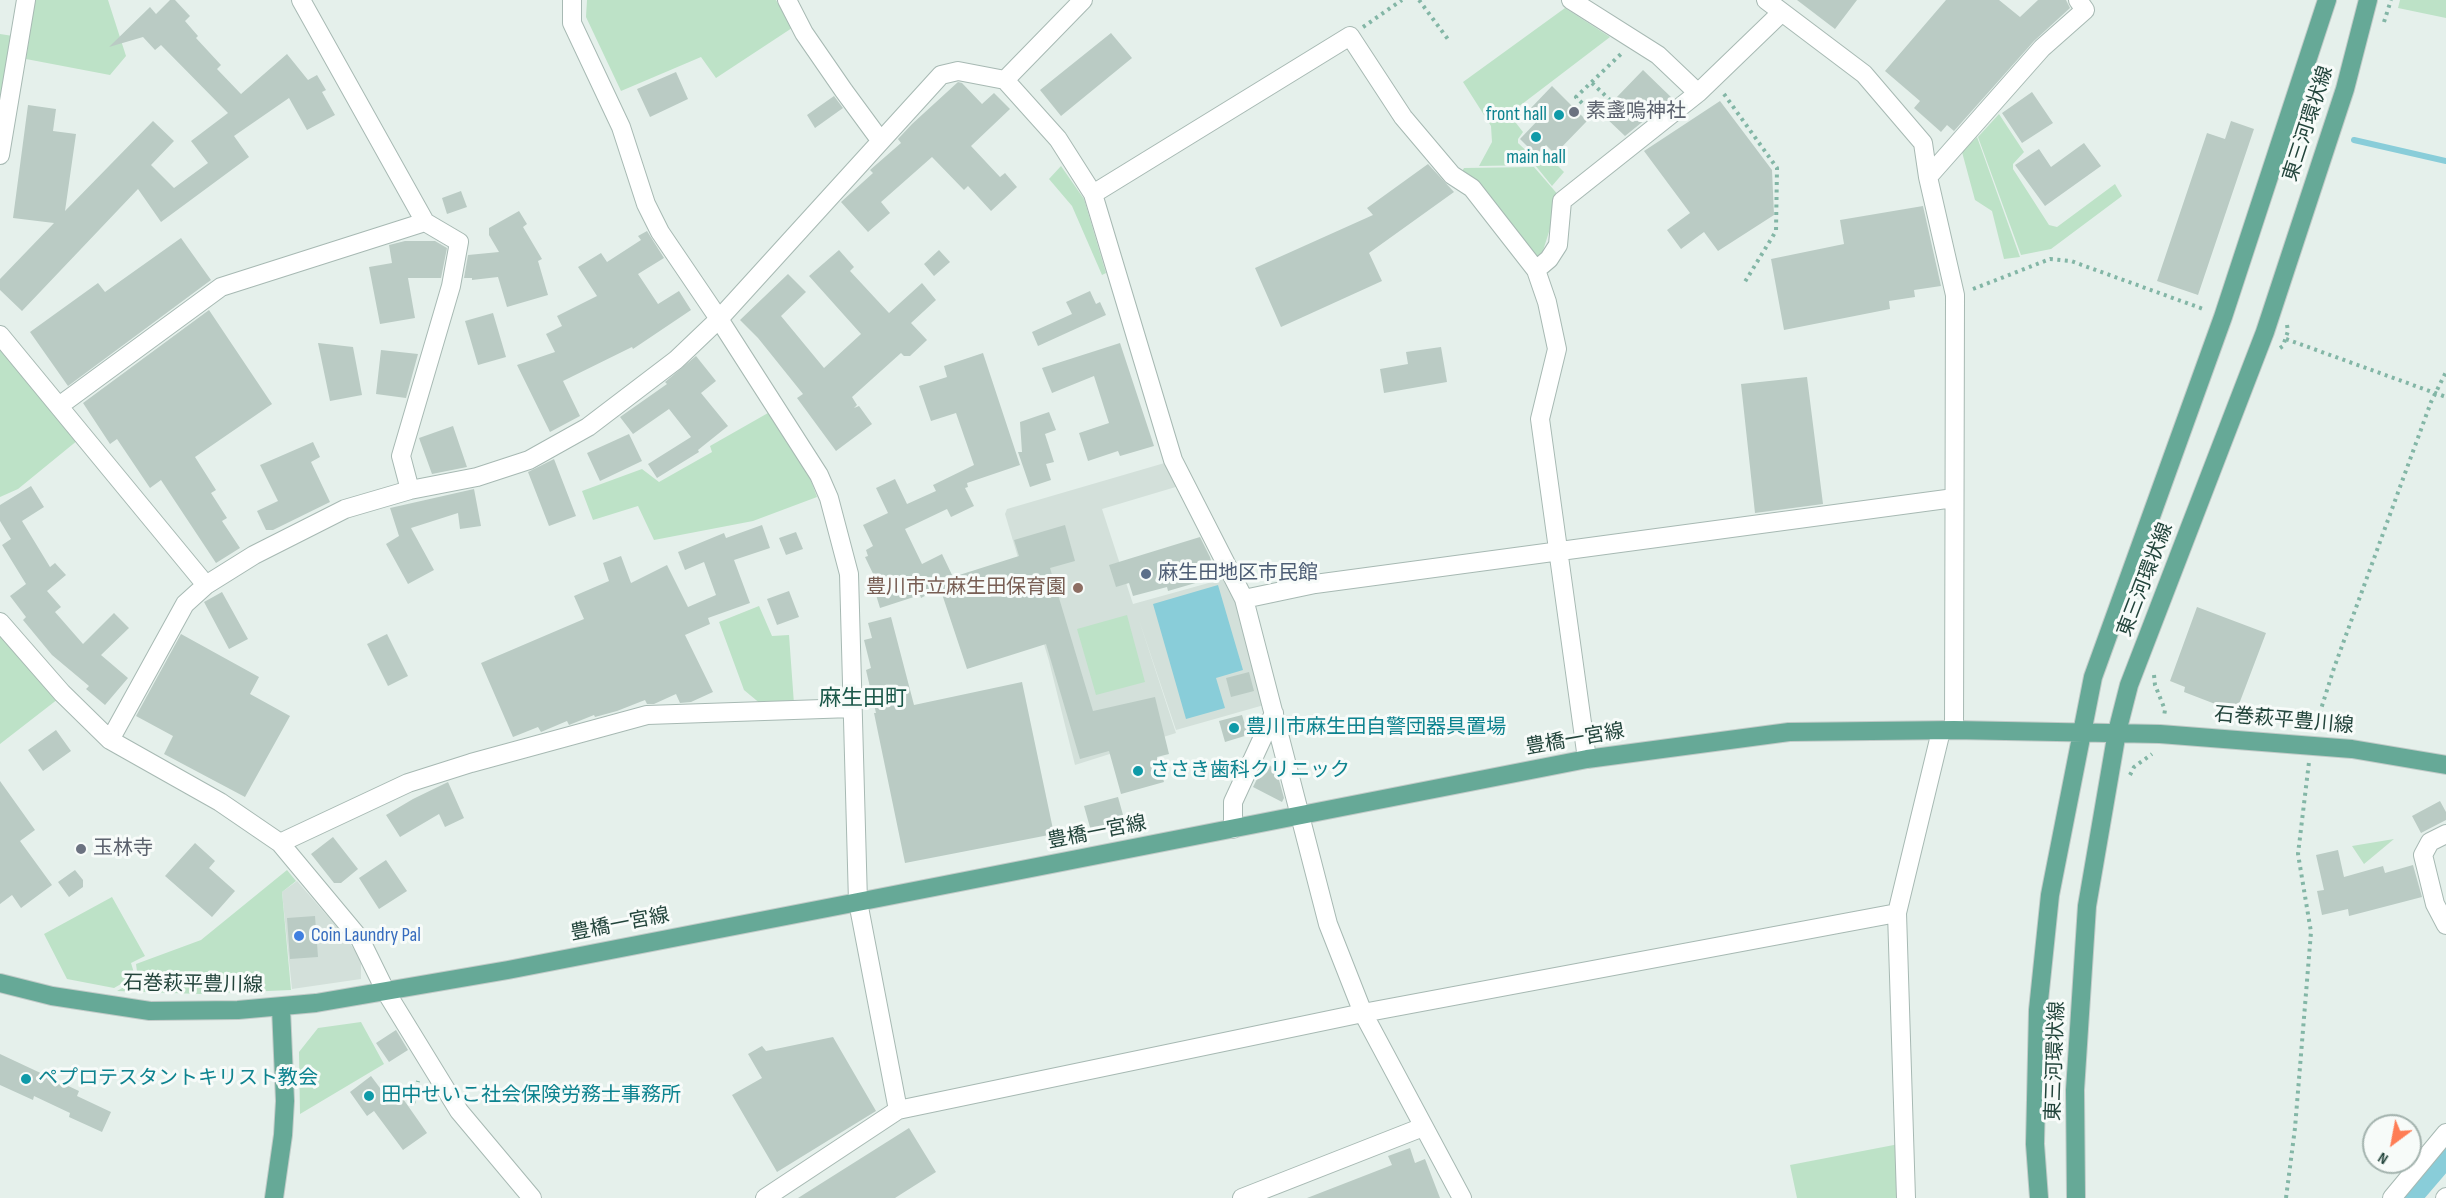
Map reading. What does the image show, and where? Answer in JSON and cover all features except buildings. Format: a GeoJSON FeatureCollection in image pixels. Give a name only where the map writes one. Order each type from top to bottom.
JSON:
{"type":"FeatureCollection","features":[{"type":"Feature","properties":{"kind":"main road","name":"東三河環状線"},"geometry":{"type":"LineString","coordinates":[[2038,1198],[2035,1144],[2038,1010],[2050,895],[2093,677],[2223,317],[2327,0]]}},
{"type":"Feature","properties":{"kind":"main road","name":"東三河環状線"},"geometry":{"type":"LineString","coordinates":[[2076,1198],[2075,1090],[2087,906],[2117,732],[2129,685],[2265,332],[2345,89],[2368,0]]}},
{"type":"Feature","properties":{"kind":"main road","name":"豊橋一宮線"},"geometry":{"type":"LineString","coordinates":[[281,1008],[386,992],[1587,759],[1789,732],[2117,732]]}},
{"type":"Feature","properties":{"kind":"main road","name":"石巻萩平豊川線"},"geometry":{"type":"LineString","coordinates":[[2117,732],[2312,744],[2385,753],[2446,765]]}},
{"type":"Feature","properties":{"kind":"main road","name":"石巻萩平豊川線"},"geometry":{"type":"LineString","coordinates":[[0,983],[52,996],[150,1011],[281,1008]]}},
{"type":"Feature","properties":{"kind":"main road"},"geometry":{"type":"LineString","coordinates":[[274,1198],[284,1124],[281,1008]]}},
{"type":"Feature","properties":{"kind":"street"},"geometry":{"type":"LineString","coordinates":[[0,155],[26,0]]}},
{"type":"Feature","properties":{"kind":"street"},"geometry":{"type":"LineString","coordinates":[[300,0],[425,222],[459,242],[451,286],[401,456],[410,489]]}},
{"type":"Feature","properties":{"kind":"street"},"geometry":{"type":"LineString","coordinates":[[572,0],[572,23],[621,127],[646,204],[660,232],[819,475],[829,498],[849,574],[858,902],[898,1110]]}},
{"type":"Feature","properties":{"kind":"street"},"geometry":{"type":"LineString","coordinates":[[787,0],[804,33],[880,140]]}},
{"type":"Feature","properties":{"kind":"street"},"geometry":{"type":"LineString","coordinates":[[1005,80],[1083,0]]}},
{"type":"Feature","properties":{"kind":"street"},"geometry":{"type":"LineString","coordinates":[[1571,0],[1658,55],[1698,93]]}},
{"type":"Feature","properties":{"kind":"street"},"geometry":{"type":"LineString","coordinates":[[1766,0],[1864,74],[1923,144],[1928,177],[1955,296],[1954,498],[1948,731],[1897,913],[1906,1198]]}},
{"type":"Feature","properties":{"kind":"street"},"geometry":{"type":"LineString","coordinates":[[1928,177],[2042,48],[2085,10],[2078,0]]}},
{"type":"Feature","properties":{"kind":"street"},"geometry":{"type":"LineString","coordinates":[[1536,270],[1549,259],[1558,245],[1562,201],[1698,93],[1782,12]]}},
{"type":"Feature","properties":{"kind":"street"},"geometry":{"type":"LineString","coordinates":[[1093,194],[1350,36],[1403,117],[1452,175],[1472,188],[1536,270],[1547,302],[1557,349],[1540,419],[1587,759]]}},
{"type":"Feature","properties":{"kind":"street"},"geometry":{"type":"LineString","coordinates":[[110,740],[185,604],[206,585],[254,555],[345,509],[410,489],[477,477],[529,459],[588,427],[676,360],[719,319],[940,75],[958,71],[1005,80],[1058,139],[1093,194],[1173,459],[1244,599],[1328,924],[1363,1012],[1462,1198]]}},
{"type":"Feature","properties":{"kind":"street"},"geometry":{"type":"LineString","coordinates":[[59,406],[221,287],[425,222]]}},
{"type":"Feature","properties":{"kind":"street"},"geometry":{"type":"LineString","coordinates":[[0,336],[206,585]]}},
{"type":"Feature","properties":{"kind":"street"},"geometry":{"type":"LineString","coordinates":[[1244,599],[1315,584],[1954,498]]}},
{"type":"Feature","properties":{"kind":"street"},"geometry":{"type":"LineString","coordinates":[[0,624],[62,693],[110,740],[220,802],[280,843],[360,939],[386,992],[459,1111],[532,1198]]}},
{"type":"Feature","properties":{"kind":"street"},"geometry":{"type":"LineString","coordinates":[[280,843],[408,783],[471,763],[647,715],[852,708]]}},
{"type":"Feature","properties":{"kind":"street"},"geometry":{"type":"LineString","coordinates":[[1233,829],[1233,802],[1274,713]]}},
{"type":"Feature","properties":{"kind":"street"},"geometry":{"type":"LineString","coordinates":[[2446,834],[2430,842],[2423,855],[2435,904],[2446,925]]}},
{"type":"Feature","properties":{"kind":"street"},"geometry":{"type":"LineString","coordinates":[[765,1198],[898,1110],[1363,1012],[1897,913]]}},
{"type":"Feature","properties":{"kind":"street"},"geometry":{"type":"LineString","coordinates":[[1242,1198],[1423,1127]]}},
{"type":"Feature","properties":{"kind":"street"},"geometry":{"type":"LineString","coordinates":[[2392,1198],[2446,1133]]}},
{"type":"Feature","properties":{"kind":"path"},"geometry":{"type":"LineString","coordinates":[[1350,36],[1402,0]]}},
{"type":"Feature","properties":{"kind":"path"},"geometry":{"type":"LineString","coordinates":[[1419,0],[1450,42]]}},
{"type":"Feature","properties":{"kind":"path"},"geometry":{"type":"LineString","coordinates":[[2380,32],[2391,0]]}},
{"type":"Feature","properties":{"kind":"path"},"geometry":{"type":"LineString","coordinates":[[1598,119],[1576,98],[1623,52]]}},
{"type":"Feature","properties":{"kind":"path"},"geometry":{"type":"LineString","coordinates":[[1713,79],[1777,168],[1776,231],[1743,285]]}},
{"type":"Feature","properties":{"kind":"path"},"geometry":{"type":"LineString","coordinates":[[1592,82],[1610,100]]}},
{"type":"Feature","properties":{"kind":"path"},"geometry":{"type":"LineString","coordinates":[[1955,296],[2050,259],[2072,261],[2223,317]]}},
{"type":"Feature","properties":{"kind":"path"},"geometry":{"type":"LineString","coordinates":[[2272,353],[2283,346],[2286,339],[2288,331],[2286,318]]}},
{"type":"Feature","properties":{"kind":"path"},"geometry":{"type":"LineString","coordinates":[[2265,332],[2446,397]]}},
{"type":"Feature","properties":{"kind":"path"},"geometry":{"type":"LineString","coordinates":[[2286,1198],[2295,1128],[2311,932],[2298,854],[2305,778],[2312,744],[2334,668],[2431,402],[2446,372]]}},
{"type":"Feature","properties":{"kind":"path"},"geometry":{"type":"LineString","coordinates":[[2129,778],[2134,767],[2156,752],[2165,710],[2155,685],[2154,672]]}},
{"type":"Feature","properties":{"kind":"path"},"geometry":{"type":"LineString","coordinates":[[413,1104],[419,1078]]}},
{"type":"Feature","properties":{"kind":"shaded area","name":"豊川市立麻生田保育園"},"geometry":{"type":"Polygon","coordinates":[[[1168,462],[1179,486],[1102,509],[1133,604],[1223,579],[1237,606],[1264,705],[1176,730],[1139,620],[1176,733],[1075,765],[1049,661],[1005,514],[1007,509],[1168,462]]]}},
{"type":"Feature","properties":{"kind":"shaded area"},"geometry":{"type":"Polygon","coordinates":[[[297,881],[343,934],[361,959],[361,979],[292,989],[282,892],[297,881]]]}},
{"type":"Feature","properties":{"kind":"green space"},"geometry":{"type":"Polygon","coordinates":[[[35,0],[108,0],[126,56],[110,75],[26,59],[35,0]]]}},
{"type":"Feature","properties":{"kind":"green space"},"geometry":{"type":"Polygon","coordinates":[[[587,0],[776,0],[792,28],[716,78],[701,57],[621,91],[586,17],[587,0]]]}},
{"type":"Feature","properties":{"kind":"green space"},"geometry":{"type":"Polygon","coordinates":[[[2400,0],[2446,0],[2446,18],[2398,8],[2400,0]]]}},
{"type":"Feature","properties":{"kind":"green space"},"geometry":{"type":"Polygon","coordinates":[[[1565,8],[1610,37],[1509,114],[1523,132],[1518,143],[1534,158],[1540,160],[1547,155],[1564,172],[1552,186],[1535,165],[1479,166],[1492,142],[1491,126],[1463,82],[1565,8]]]}},
{"type":"Feature","properties":{"kind":"green space"},"geometry":{"type":"Polygon","coordinates":[[[0,34],[13,36],[0,111],[0,34]]]}},
{"type":"Feature","properties":{"kind":"green space"},"geometry":{"type":"Polygon","coordinates":[[[1999,114],[2024,152],[2013,164],[2013,169],[2049,225],[2057,227],[2115,184],[2122,196],[2051,249],[2021,255],[1978,137],[1999,114]]]}},
{"type":"Feature","properties":{"kind":"green space"},"geometry":{"type":"Polygon","coordinates":[[[1977,137],[2020,257],[2004,259],[1992,211],[1975,200],[1962,152],[1977,137]]]}},
{"type":"Feature","properties":{"kind":"green space"},"geometry":{"type":"Polygon","coordinates":[[[1061,166],[1084,199],[1106,273],[1102,275],[1072,206],[1049,179],[1061,166]]]}},
{"type":"Feature","properties":{"kind":"green space"},"geometry":{"type":"Polygon","coordinates":[[[1534,167],[1560,197],[1541,257],[1536,260],[1461,173],[1464,168],[1534,167]]]}},
{"type":"Feature","properties":{"kind":"green space"},"geometry":{"type":"Polygon","coordinates":[[[0,349],[78,440],[18,489],[0,497],[0,349]]]}},
{"type":"Feature","properties":{"kind":"green space"},"geometry":{"type":"Polygon","coordinates":[[[768,413],[810,478],[817,497],[753,521],[654,540],[638,506],[593,520],[582,491],[642,469],[659,482],[712,452],[710,446],[768,413]]]}},
{"type":"Feature","properties":{"kind":"green space"},"geometry":{"type":"Polygon","coordinates":[[[759,606],[772,636],[789,635],[794,704],[762,705],[744,690],[719,622],[759,606]]]}},
{"type":"Feature","properties":{"kind":"green space"},"geometry":{"type":"Polygon","coordinates":[[[1127,615],[1145,682],[1096,695],[1077,629],[1127,615]]]}},
{"type":"Feature","properties":{"kind":"green space"},"geometry":{"type":"Polygon","coordinates":[[[0,634],[58,699],[0,744],[0,634]]]}},
{"type":"Feature","properties":{"kind":"green space"},"geometry":{"type":"Polygon","coordinates":[[[2394,839],[2364,864],[2352,846],[2394,839]]]}},
{"type":"Feature","properties":{"kind":"green space"},"geometry":{"type":"Polygon","coordinates":[[[287,870],[296,881],[282,892],[291,990],[200,994],[117,991],[138,979],[136,964],[201,940],[287,870]]]}},
{"type":"Feature","properties":{"kind":"green space"},"geometry":{"type":"Polygon","coordinates":[[[112,897],[145,956],[131,963],[135,976],[114,988],[67,979],[44,934],[112,897]]]}},
{"type":"Feature","properties":{"kind":"green space"},"geometry":{"type":"Polygon","coordinates":[[[361,1022],[384,1064],[300,1114],[299,1052],[318,1028],[361,1022]]]}},
{"type":"Feature","properties":{"kind":"green space"},"geometry":{"type":"Polygon","coordinates":[[[1899,1144],[1900,1198],[1797,1198],[1790,1165],[1899,1144]]]}},
{"type":"Feature","properties":{"kind":"water"},"geometry":{"type":"Polygon","coordinates":[[[1218,585],[1243,670],[1216,678],[1225,708],[1186,719],[1153,604],[1218,585]]]}},
{"type":"Feature","properties":{"kind":"waterway"},"geometry":{"type":"LineString","coordinates":[[2354,140],[2446,161]]}},
{"type":"Feature","properties":{"kind":"waterway"},"geometry":{"type":"LineString","coordinates":[[2411,1198],[2446,1157]]}},
{"type":"Feature","properties":{"kind":"place","name":"素盞嗚神社"},"geometry":{"type":"Point","coordinates":[1574,112]}},
{"type":"Feature","properties":{"kind":"place","name":"front hall"},"geometry":{"type":"Point","coordinates":[1559,115]}},
{"type":"Feature","properties":{"kind":"place","name":"main hall"},"geometry":{"type":"Point","coordinates":[1536,137]}},
{"type":"Feature","properties":{"kind":"place","name":"麻生田地区市民館"},"geometry":{"type":"Point","coordinates":[1146,574]}},
{"type":"Feature","properties":{"kind":"place","name":"豊川市立麻生田保育園"},"geometry":{"type":"Point","coordinates":[1078,588]}},
{"type":"Feature","properties":{"kind":"place","name":"豊川市麻生田自警団器具置場"},"geometry":{"type":"Point","coordinates":[1234,728]}},
{"type":"Feature","properties":{"kind":"place","name":"ささき歯科クリニック"},"geometry":{"type":"Point","coordinates":[1138,771]}},
{"type":"Feature","properties":{"kind":"place","name":"玉林寺"},"geometry":{"type":"Point","coordinates":[81,849]}},
{"type":"Feature","properties":{"kind":"place","name":"Coin Laundry Pal"},"geometry":{"type":"Point","coordinates":[299,936]}},
{"type":"Feature","properties":{"kind":"place","name":"ペプロテスタントキリスト教会"},"geometry":{"type":"Point","coordinates":[26,1079]}},
{"type":"Feature","properties":{"kind":"place","name":"田中せいこ社会保険労務士事務所"},"geometry":{"type":"Point","coordinates":[369,1096]}},
{"type":"Feature","properties":{"kind":"district","name":"麻生田町"},"geometry":{"type":"Point","coordinates":[863,699]}}]}
